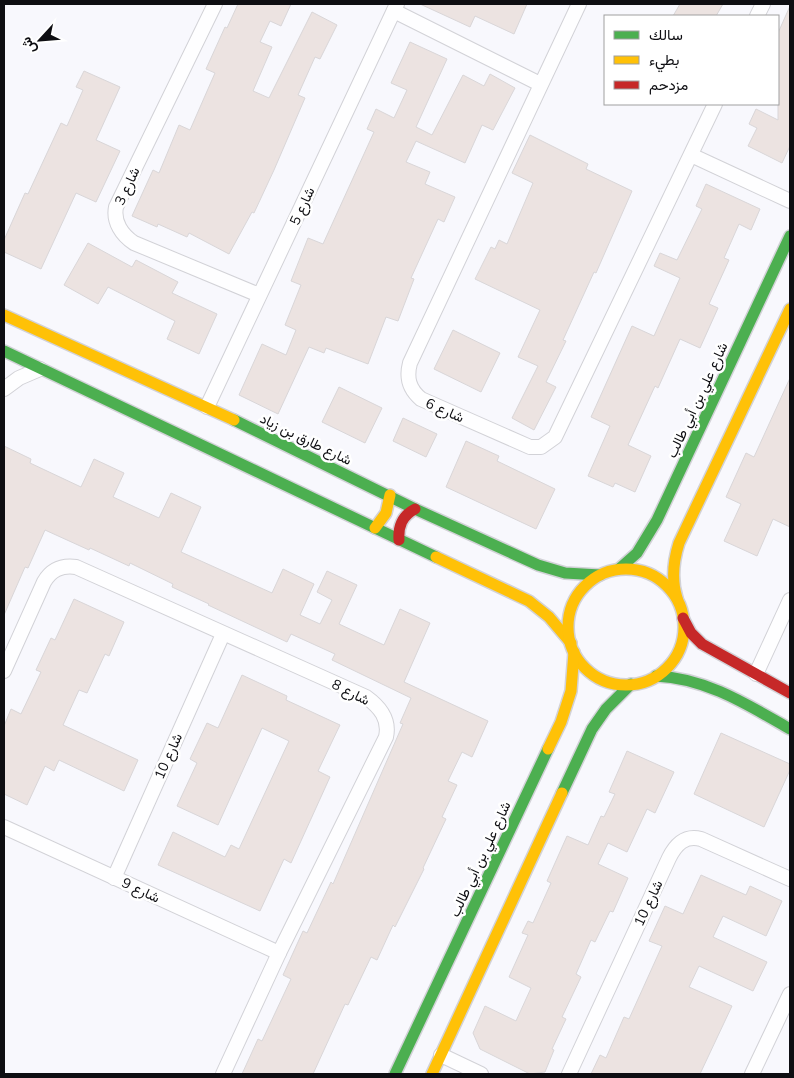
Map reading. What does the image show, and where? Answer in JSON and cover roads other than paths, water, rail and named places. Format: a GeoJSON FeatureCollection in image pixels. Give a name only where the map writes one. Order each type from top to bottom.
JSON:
{"type":"FeatureCollection","features":[{"type":"Feature","properties":{"kind":"main road","name":"شارع علي بن أبي طالب"},"geometry":{"type":"LineString","coordinates":[[619,569],[629,562],[642,547],[657,520],[790,236]]}},
{"type":"Feature","properties":{"kind":"main road"},"geometry":{"type":"LineString","coordinates":[[790,308],[683,534],[675,553],[672,571],[672,579],[683,618],[698,641],[790,693]]}},
{"type":"Feature","properties":{"kind":"main road","name":"شارع طارق بن زياد"},"geometry":{"type":"LineString","coordinates":[[4,315],[538,565],[565,573],[600,575]]}},
{"type":"Feature","properties":{"kind":"main road"},"geometry":{"type":"LineString","coordinates":[[4,351],[526,599],[554,622],[584,666],[598,677],[614,683],[631,684],[648,680],[664,671],[676,656],[683,637],[683,618]]}},
{"type":"Feature","properties":{"kind":"main road"},"geometry":{"type":"LineString","coordinates":[[375,528],[388,510],[390,496]]}},
{"type":"Feature","properties":{"kind":"main road"},"geometry":{"type":"LineString","coordinates":[[400,540],[398,532],[403,518],[415,508]]}},
{"type":"Feature","properties":{"kind":"main road"},"geometry":{"type":"LineString","coordinates":[[657,520],[659,526],[667,533],[683,534]]}},
{"type":"Feature","properties":{"kind":"main road"},"geometry":{"type":"LineString","coordinates":[[572,647],[568,623],[573,604],[584,587],[600,575],[619,569],[648,573],[665,584],[677,600]]}},
{"type":"Feature","properties":{"kind":"main road","name":"شارع علي بن أبي طالب"},"geometry":{"type":"LineString","coordinates":[[396,1074],[569,701],[572,681],[572,647]]}},
{"type":"Feature","properties":{"kind":"main road"},"geometry":{"type":"LineString","coordinates":[[656,676],[678,677],[702,684],[790,729]]}},
{"type":"Feature","properties":{"kind":"main road"},"geometry":{"type":"LineString","coordinates":[[432,1074],[598,719],[631,684]]}},
{"type":"Feature","properties":{"kind":"main road"},"geometry":{"type":"LineString","coordinates":[[542,761],[552,756],[562,759],[570,771],[570,776]]}},
{"type":"Feature","properties":{"kind":"street","name":"شارع 3"},"geometry":{"type":"LineString","coordinates":[[215,4],[116,207],[115,216],[123,234],[134,243],[260,295]]}},
{"type":"Feature","properties":{"kind":"street","name":"شارع 6"},"geometry":{"type":"LineString","coordinates":[[579,4],[410,363],[407,374],[409,383],[413,392],[421,399],[530,447],[541,447],[551,441],[558,432],[715,105]]}},
{"type":"Feature","properties":{"kind":"street","name":"شارع 5"},"geometry":{"type":"LineString","coordinates":[[206,408],[395,7]]}},
{"type":"Feature","properties":{"kind":"street"},"geometry":{"type":"LineString","coordinates":[[395,7],[540,84]]}},
{"type":"Feature","properties":{"kind":"street"},"geometry":{"type":"LineString","coordinates":[[691,155],[790,201]]}},
{"type":"Feature","properties":{"kind":"street"},"geometry":{"type":"LineString","coordinates":[[4,389],[18,378],[40,369]]}},
{"type":"Feature","properties":{"kind":"street","name":"شارع 8"},"geometry":{"type":"LineString","coordinates":[[4,671],[44,582],[51,572],[66,566],[76,566],[366,697],[381,711],[386,722],[386,737],[279,953],[223,1074]]}},
{"type":"Feature","properties":{"kind":"street"},"geometry":{"type":"LineString","coordinates":[[756,674],[790,600]]}},
{"type":"Feature","properties":{"kind":"street","name":"شارع 10"},"geometry":{"type":"LineString","coordinates":[[114,878],[223,634]]}},
{"type":"Feature","properties":{"kind":"street","name":"شارع 9"},"geometry":{"type":"LineString","coordinates":[[4,827],[279,953]]}},
{"type":"Feature","properties":{"kind":"street","name":"شارع 10"},"geometry":{"type":"LineString","coordinates":[[569,1074],[669,858],[679,844],[689,838],[702,839],[790,879]]}},
{"type":"Feature","properties":{"kind":"street"},"geometry":{"type":"LineString","coordinates":[[752,1074],[790,994]]}},
{"type":"Feature","properties":{"kind":"street"},"geometry":{"type":"LineString","coordinates":[[441,1056],[481,1074]]}}]}
